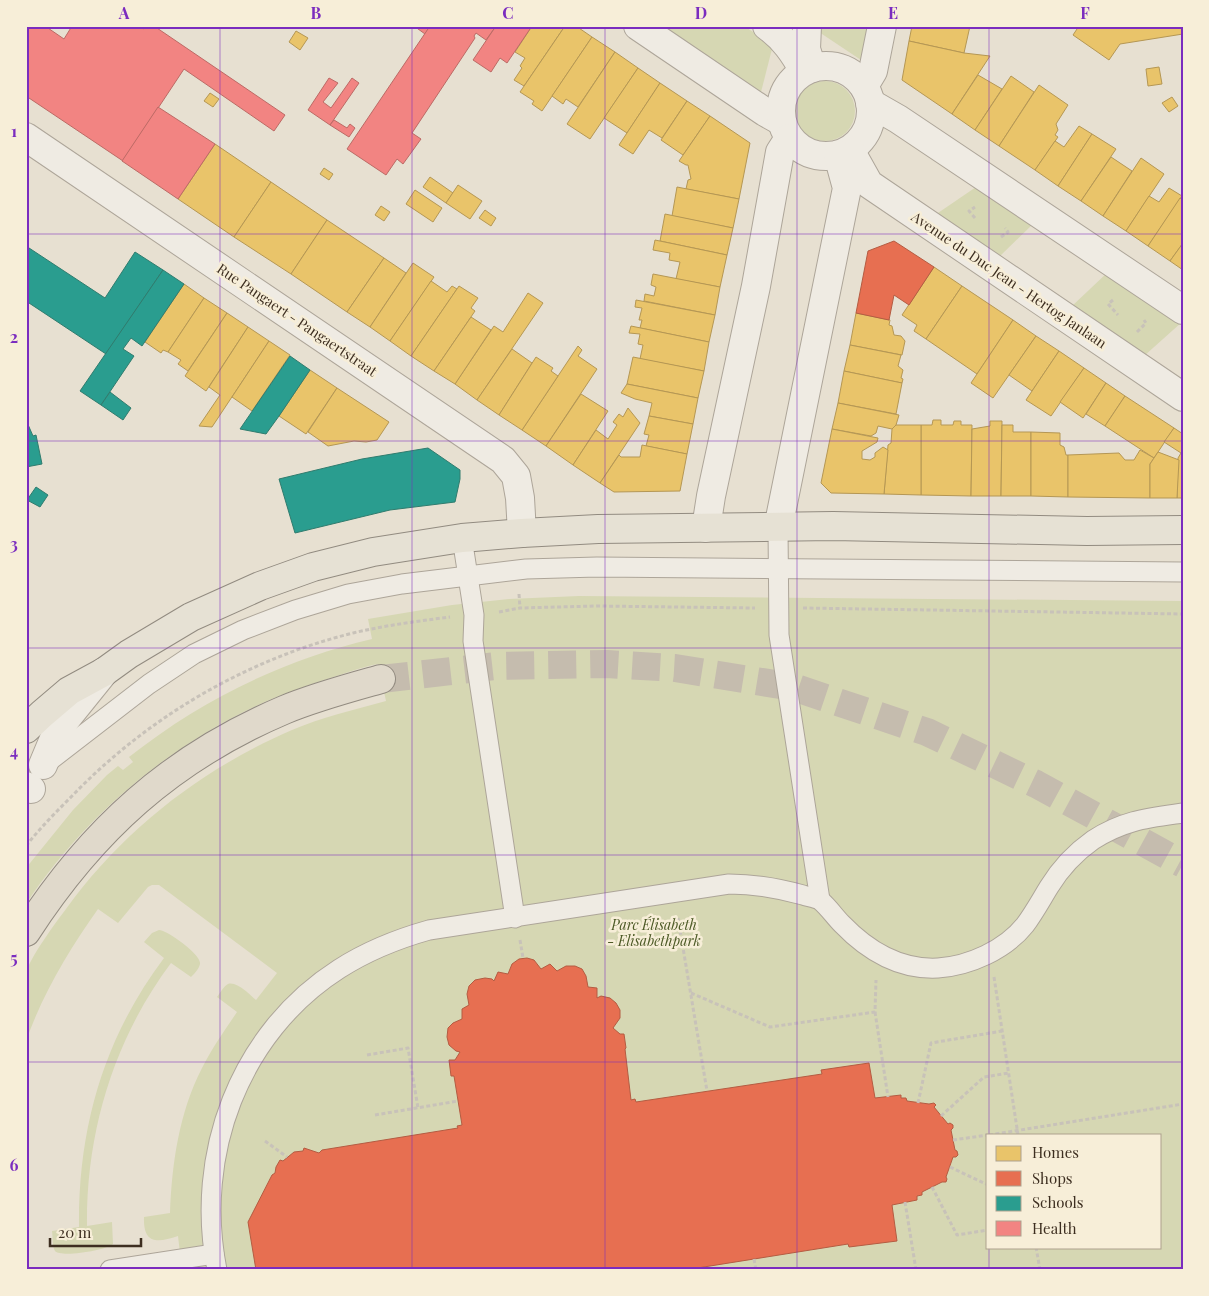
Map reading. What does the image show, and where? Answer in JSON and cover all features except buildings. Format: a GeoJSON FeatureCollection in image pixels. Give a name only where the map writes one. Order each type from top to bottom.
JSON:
{"type":"FeatureCollection","features":[{"type":"Feature","properties":{"kind":"highway"},"geometry":{"type":"LineString","coordinates":[[26,932],[50,896],[81,856],[116,819],[154,786],[195,757],[239,731],[285,710],[332,693],[381,679]]}},
{"type":"Feature","properties":{"kind":"main road"},"geometry":{"type":"LineString","coordinates":[[38,719],[69,691],[104,672],[129,654],[191,617],[260,586],[313,567],[373,552],[462,538],[598,529],[833,526],[1087,531],[1183,530]]}},
{"type":"Feature","properties":{"kind":"street"},"geometry":{"type":"LineString","coordinates":[[638,26],[785,129],[802,150],[820,156],[844,153],[863,137],[870,120],[867,94],[882,26]]}},
{"type":"Feature","properties":{"kind":"street"},"geometry":{"type":"LineString","coordinates":[[767,26],[778,34],[808,70]]}},
{"type":"Feature","properties":{"kind":"street"},"geometry":{"type":"LineString","coordinates":[[808,26],[806,49],[808,70]]}},
{"type":"Feature","properties":{"kind":"street"},"geometry":{"type":"LineString","coordinates":[[706,528],[711,496],[756,286],[785,129],[781,101],[790,84],[808,70],[832,66],[850,73],[867,94],[898,119],[1183,310]]}},
{"type":"Feature","properties":{"kind":"street","name":"Rue Pangaert - Pangaertstraat"},"geometry":{"type":"LineString","coordinates":[[26,137],[503,460],[516,476],[520,498],[522,533]]}},
{"type":"Feature","properties":{"kind":"street"},"geometry":{"type":"LineString","coordinates":[[778,528],[847,188],[844,153]]}},
{"type":"Feature","properties":{"kind":"street","name":"Avenue du Duc Jean - Hertog Janlaan"},"geometry":{"type":"LineString","coordinates":[[844,153],[869,184],[1183,397]]}},
{"type":"Feature","properties":{"kind":"street"},"geometry":{"type":"LineString","coordinates":[[38,719],[43,765]]}},
{"type":"Feature","properties":{"kind":"lane"},"geometry":{"type":"LineString","coordinates":[[778,528],[780,635],[820,900]]}},
{"type":"Feature","properties":{"kind":"lane"},"geometry":{"type":"LineString","coordinates":[[462,538],[474,615],[473,641],[515,918]]}},
{"type":"Feature","properties":{"kind":"lane"},"geometry":{"type":"LineString","coordinates":[[28,791],[43,765],[149,684],[194,654],[243,630],[295,610],[348,594],[402,584],[526,569],[552,568],[1183,572]]}},
{"type":"Feature","properties":{"kind":"lane"},"geometry":{"type":"LineString","coordinates":[[110,1270],[215,1262],[210,1226],[212,1177],[222,1128],[240,1081],[266,1038],[287,1012],[306,994],[338,970],[382,946],[429,930],[729,884],[754,884],[770,886],[820,900],[853,935],[879,954],[916,967],[936,968],[960,964],[990,953],[1010,940],[1024,927],[1056,877],[1075,855],[1092,841],[1126,823],[1183,813]]}},
{"type":"Feature","properties":{"kind":"path"},"geometry":{"type":"LineString","coordinates":[[979,224],[969,211],[983,200],[979,194],[991,181]]}},
{"type":"Feature","properties":{"kind":"path"},"geometry":{"type":"LineString","coordinates":[[984,263],[996,246],[993,243],[1008,232],[1002,224]]}},
{"type":"Feature","properties":{"kind":"path"},"geometry":{"type":"LineString","coordinates":[[1119,316],[1108,304],[1120,293],[1110,282],[1120,268]]}},
{"type":"Feature","properties":{"kind":"path"},"geometry":{"type":"LineString","coordinates":[[1131,362],[1143,347],[1134,335],[1146,323],[1140,315]]}},
{"type":"Feature","properties":{"kind":"path"},"geometry":{"type":"LineString","coordinates":[[26,846],[87,780],[126,746],[168,715],[212,688],[259,665],[307,647],[357,632],[408,622],[520,608],[597,606],[1183,614]]}},
{"type":"Feature","properties":{"kind":"path"},"geometry":{"type":"LineString","coordinates":[[674,892],[706,1092]]}},
{"type":"Feature","properties":{"kind":"path"},"geometry":{"type":"LineString","coordinates":[[990,953],[1018,1134]]}},
{"type":"Feature","properties":{"kind":"path"},"geometry":{"type":"LineString","coordinates":[[879,954],[875,1012],[888,1097]]}},
{"type":"Feature","properties":{"kind":"path"},"geometry":{"type":"LineString","coordinates":[[691,993],[770,1028],[875,1012]]}},
{"type":"Feature","properties":{"kind":"path"},"geometry":{"type":"LineString","coordinates":[[918,1103],[931,1043],[1002,1032]]}},
{"type":"Feature","properties":{"kind":"path"},"geometry":{"type":"LineString","coordinates":[[367,1055],[408,1048],[418,1108]]}},
{"type":"Feature","properties":{"kind":"path"},"geometry":{"type":"LineString","coordinates":[[941,1116],[984,1077],[1009,1073]]}},
{"type":"Feature","properties":{"kind":"path"},"geometry":{"type":"LineString","coordinates":[[375,1115],[458,1101]]}},
{"type":"Feature","properties":{"kind":"path"},"geometry":{"type":"LineString","coordinates":[[994,1134],[1183,1104]]}},
{"type":"Feature","properties":{"kind":"path"},"geometry":{"type":"LineString","coordinates":[[953,1140],[986,1135]]}},
{"type":"Feature","properties":{"kind":"path"},"geometry":{"type":"LineString","coordinates":[[266,1141],[287,1157]]}},
{"type":"Feature","properties":{"kind":"path"},"geometry":{"type":"LineString","coordinates":[[950,1167],[986,1184]]}},
{"type":"Feature","properties":{"kind":"path"},"geometry":{"type":"LineString","coordinates":[[932,1187],[957,1235],[986,1230]]}},
{"type":"Feature","properties":{"kind":"path"},"geometry":{"type":"LineString","coordinates":[[905,1202],[916,1270]]}},
{"type":"Feature","properties":{"kind":"path"},"geometry":{"type":"LineString","coordinates":[[1036,1248],[1040,1270]]}},
{"type":"Feature","properties":{"kind":"path"},"geometry":{"type":"LineString","coordinates":[[754,1259],[756,1270]]}},
{"type":"Feature","properties":{"kind":"green space"},"geometry":{"type":"Polygon","coordinates":[[[656,26],[744,26],[773,45],[760,96],[656,26]]]}},
{"type":"Feature","properties":{"kind":"green space"},"geometry":{"type":"Polygon","coordinates":[[[817,26],[868,26],[861,60],[816,30],[817,26]]]}},
{"type":"Feature","properties":{"kind":"green space"},"geometry":{"type":"Polygon","coordinates":[[[825,81],[842,86],[850,94],[855,111],[850,128],[842,136],[825,141],[808,136],[800,128],[795,111],[800,94],[808,86],[825,81]]]}},
{"type":"Feature","properties":{"kind":"green space"},"geometry":{"type":"Polygon","coordinates":[[[979,185],[1035,222],[998,258],[935,215],[979,185]]]}},
{"type":"Feature","properties":{"kind":"green space"},"geometry":{"type":"Polygon","coordinates":[[[1108,272],[1182,322],[1144,356],[1071,307],[1108,272]]]}},
{"type":"Feature","properties":{"kind":"green space","name":"Parc Élisabeth - Elisabethpark"},"geometry":{"type":"Polygon","coordinates":[[[579,596],[1183,601],[1183,1270],[182,1270],[178,1236],[164,1240],[149,1237],[144,1226],[144,1217],[170,1213],[175,1157],[182,1120],[194,1085],[206,1061],[237,1012],[217,997],[225,986],[232,984],[243,989],[256,1000],[277,973],[159,885],[152,885],[148,887],[118,923],[98,909],[58,972],[40,1006],[26,1041],[26,973],[37,950],[66,909],[113,853],[139,827],[196,783],[227,763],[259,746],[315,721],[386,701],[378,664],[273,698],[222,723],[189,743],[127,789],[99,815],[48,873],[26,904],[26,868],[73,810],[107,775],[118,766],[123,770],[133,762],[129,757],[185,717],[244,684],[275,671],[307,658],[372,639],[368,619],[452,605],[509,599],[579,596]]]}},
{"type":"Feature","properties":{"kind":"green space"},"geometry":{"type":"Polygon","coordinates":[[[159,930],[169,934],[190,949],[196,955],[200,964],[191,977],[171,963],[151,992],[134,1023],[119,1055],[107,1088],[92,1156],[87,1226],[112,1222],[113,1244],[102,1249],[84,1252],[59,1253],[54,1249],[52,1231],[79,1227],[83,1154],[99,1085],[110,1052],[125,1020],[143,988],[164,958],[144,942],[152,933],[159,930]]]}},
{"type":"Feature","properties":{"kind":"tunnel"},"geometry":{"type":"LineString","coordinates":[[381,679],[496,666],[607,664],[675,668],[793,687],[927,732],[1036,784],[1183,864]]}}]}
